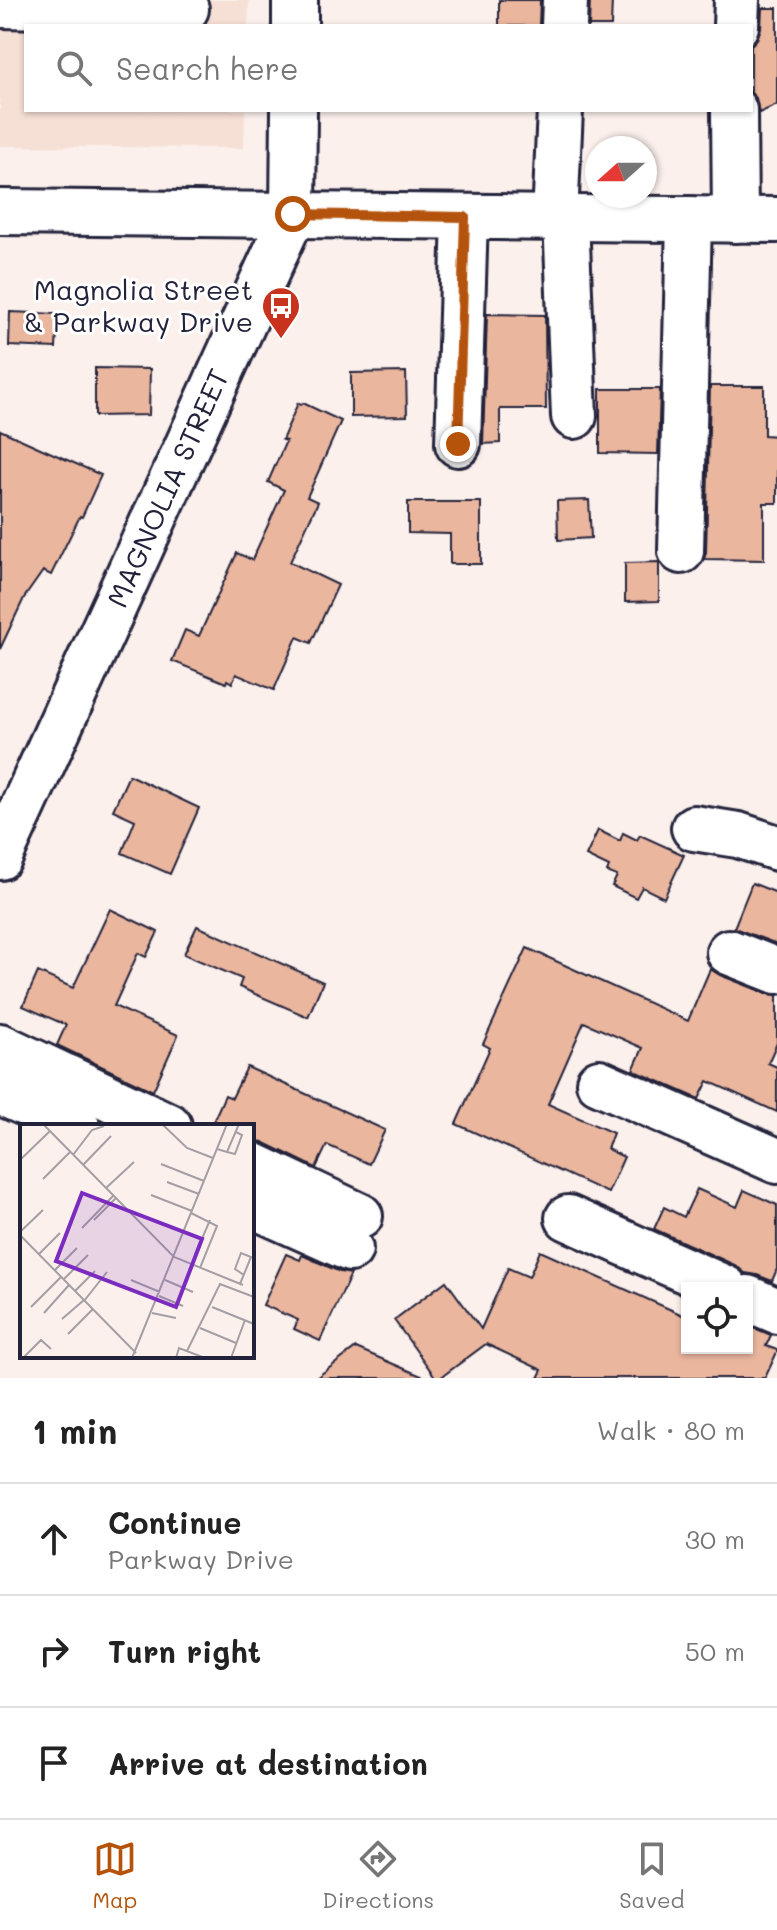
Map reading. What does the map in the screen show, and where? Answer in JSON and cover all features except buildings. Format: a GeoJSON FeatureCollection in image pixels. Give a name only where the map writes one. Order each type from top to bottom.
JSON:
{"type":"FeatureCollection","features":[{"type":"Feature","properties":{"kind":"street"},"geometry":{"type":"LineString","coordinates":[[295,0],[295,24]]}},
{"type":"Feature","properties":{"kind":"street"},"geometry":{"type":"LineString","coordinates":[[564,24],[565,0]]}},
{"type":"Feature","properties":{"kind":"street"},"geometry":{"type":"LineString","coordinates":[[736,24],[737,0]]}},
{"type":"Feature","properties":{"kind":"street"},"geometry":{"type":"LineString","coordinates":[[0,5],[186,9]]}},
{"type":"Feature","properties":{"kind":"street","name":"MAGNOLIA STREET"},"geometry":{"type":"LineString","coordinates":[[0,857],[293,214],[294,112]]}},
{"type":"Feature","properties":{"kind":"street"},"geometry":{"type":"LineString","coordinates":[[560,112],[561,218],[574,416]]}},
{"type":"Feature","properties":{"kind":"street"},"geometry":{"type":"LineString","coordinates":[[0,212],[756,220],[734,112]]}},
{"type":"Feature","properties":{"kind":"street"},"geometry":{"type":"LineString","coordinates":[[458,444],[465,217]]}},
{"type":"Feature","properties":{"kind":"street"},"geometry":{"type":"LineString","coordinates":[[681,551],[689,219]]}},
{"type":"Feature","properties":{"kind":"street"},"geometry":{"type":"LineString","coordinates":[[694,828],[738,835],[777,848]]}},
{"type":"Feature","properties":{"kind":"street"},"geometry":{"type":"LineString","coordinates":[[729,952],[777,971]]}},
{"type":"Feature","properties":{"kind":"street"},"geometry":{"type":"LineString","coordinates":[[0,1046],[165,1124]]}},
{"type":"Feature","properties":{"kind":"street"},"geometry":{"type":"LineString","coordinates":[[599,1082],[777,1161]]}},
{"type":"Feature","properties":{"kind":"street"},"geometry":{"type":"LineString","coordinates":[[0,1092],[72,1124]]}},
{"type":"Feature","properties":{"kind":"street"},"geometry":{"type":"LineString","coordinates":[[254,1166],[355,1232],[254,1206]]}},
{"type":"Feature","properties":{"kind":"street"},"geometry":{"type":"LineString","coordinates":[[568,1218],[712,1282]]}},
{"type":"Feature","properties":{"kind":"street"},"geometry":{"type":"LineString","coordinates":[[753,1301],[777,1311]]}},
{"type":"Feature","properties":{"kind":"shaded area"},"geometry":{"type":"Polygon","coordinates":[[[0,0],[249,0],[248,24],[24,24],[24,112],[245,112],[244,148],[0,146],[0,0]]]}},
{"type":"Feature","properties":{"kind":"place","name":"Magnolia Street & Parkway Drive"},"geometry":{"type":"Point","coordinates":[281,340]}},
{"type":"Feature","properties":{"kind":"route"},"geometry":{"type":"LineString","coordinates":[[293,214],[465,217],[458,444]]}}]}
